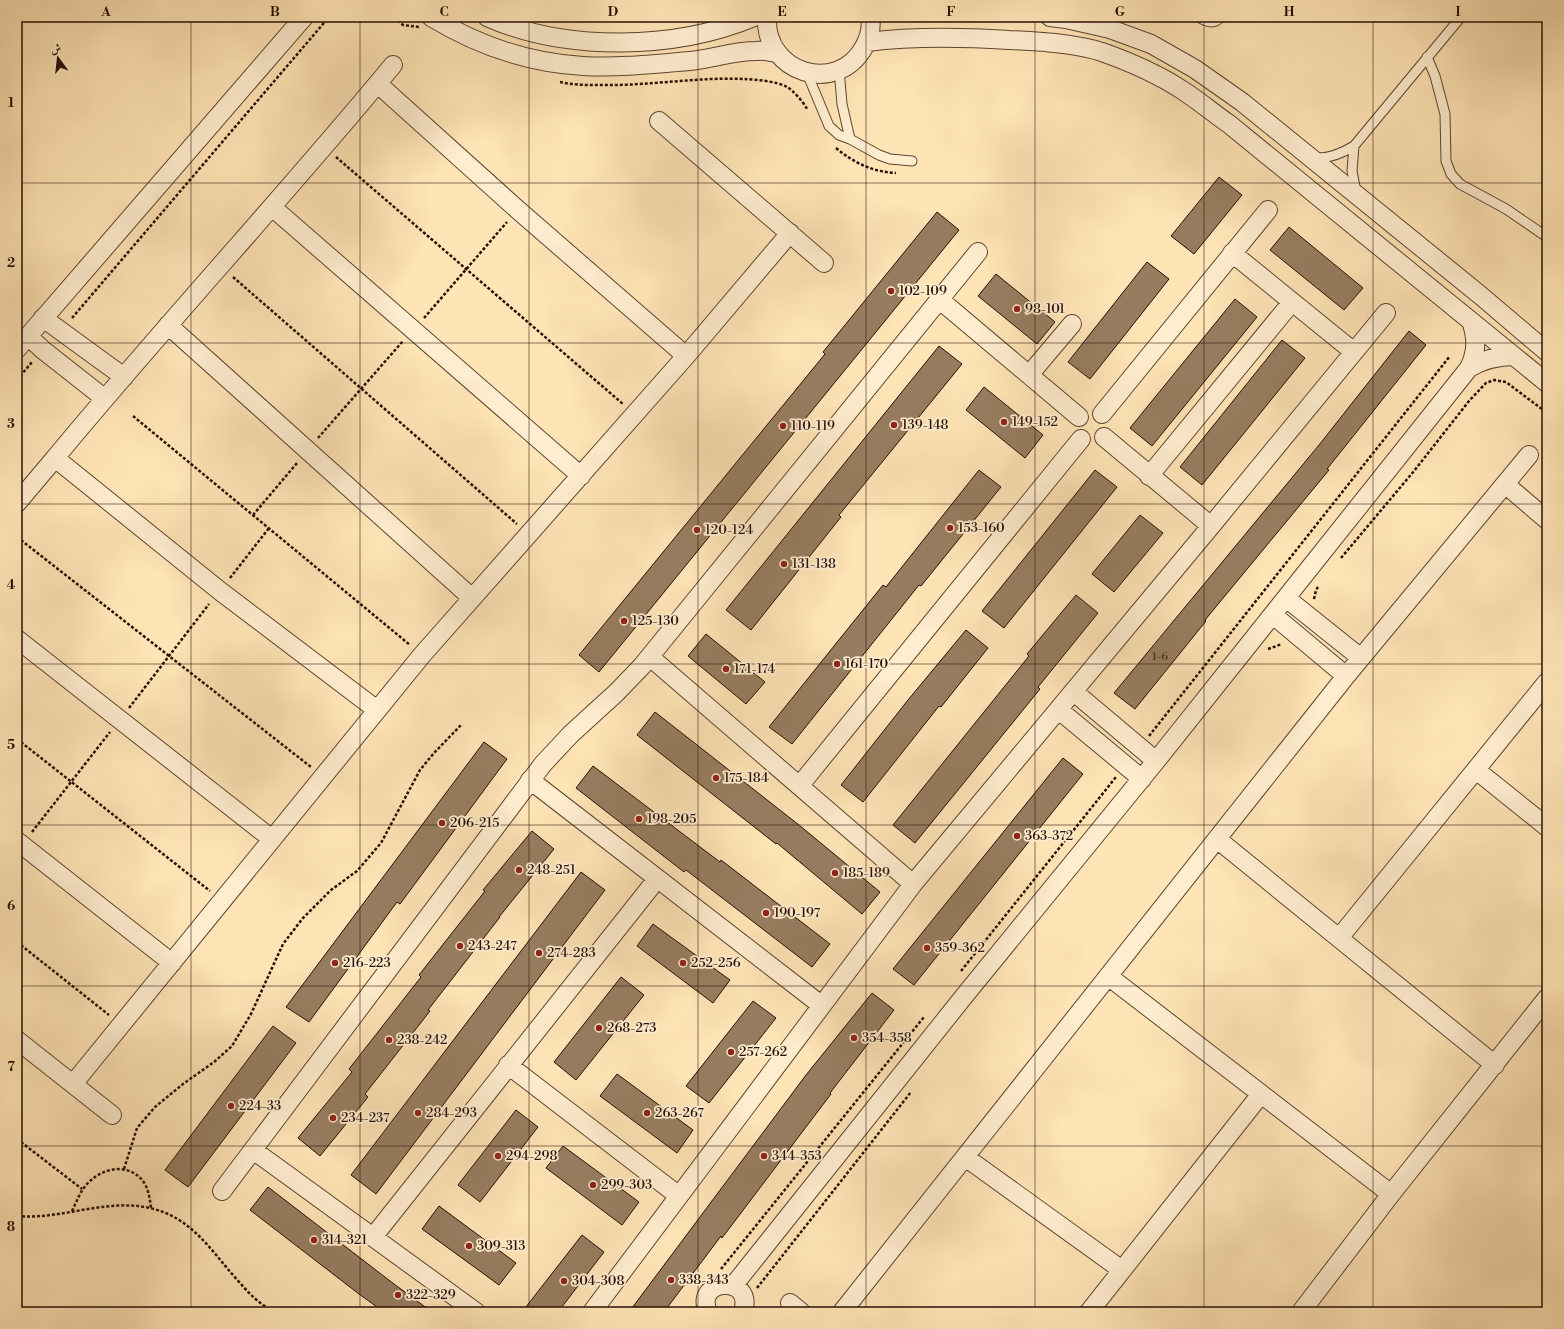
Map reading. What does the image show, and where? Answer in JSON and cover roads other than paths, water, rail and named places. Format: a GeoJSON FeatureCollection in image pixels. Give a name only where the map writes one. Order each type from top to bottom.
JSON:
{"type":"FeatureCollection","features":[{"type":"Feature","properties":{"kind":"street"},"geometry":{"type":"LineString","coordinates":[[104,398],[43,350],[22,343],[304,17]]}},
{"type":"Feature","properties":{"kind":"street"},"geometry":{"type":"LineString","coordinates":[[487,17],[524,30],[556,37],[589,41],[622,42],[656,40],[706,33],[731,26],[754,17]]}},
{"type":"Feature","properties":{"kind":"street"},"geometry":{"type":"LineString","coordinates":[[767,17],[770,40],[777,53],[790,65],[807,73],[818,74],[840,70],[856,58],[867,42],[870,32],[870,17]]}},
{"type":"Feature","properties":{"kind":"street"},"geometry":{"type":"LineString","coordinates":[[1050,17],[1110,29],[1151,44],[1195,69],[1242,102],[1312,158],[1480,295],[1547,352]]}},
{"type":"Feature","properties":{"kind":"street"},"geometry":{"type":"LineString","coordinates":[[428,24],[452,30],[481,43],[511,53],[582,66],[619,66],[694,61],[735,52],[756,50],[777,53]]}},
{"type":"Feature","properties":{"kind":"street"},"geometry":{"type":"LineString","coordinates":[[867,42],[901,38],[940,37],[1029,41],[1066,45],[1101,52],[1141,68],[1182,90],[1229,124],[1547,383]]}},
{"type":"Feature","properties":{"kind":"street"},"geometry":{"type":"LineString","coordinates":[[17,503],[104,398],[325,147],[393,66]]}},
{"type":"Feature","properties":{"kind":"street"},"geometry":{"type":"LineString","coordinates":[[378,84],[518,210],[686,356]]}},
{"type":"Feature","properties":{"kind":"street"},"geometry":{"type":"LineString","coordinates":[[659,121],[824,263]]}},
{"type":"Feature","properties":{"kind":"street"},"geometry":{"type":"LineString","coordinates":[[272,207],[581,476]]}},
{"type":"Feature","properties":{"kind":"street"},"geometry":{"type":"LineString","coordinates":[[1102,414],[1268,210]]}},
{"type":"Feature","properties":{"kind":"street"},"geometry":{"type":"LineString","coordinates":[[73,1084],[422,655],[581,476],[634,413],[686,356],[790,233]]}},
{"type":"Feature","properties":{"kind":"street"},"geometry":{"type":"LineString","coordinates":[[222,1191],[530,780],[570,734],[616,694],[650,657],[978,252]]}},
{"type":"Feature","properties":{"kind":"street"},"geometry":{"type":"LineString","coordinates":[[1232,253],[1354,352]]}},
{"type":"Feature","properties":{"kind":"street"},"geometry":{"type":"LineString","coordinates":[[940,300],[1079,417]]}},
{"type":"Feature","properties":{"kind":"street"},"geometry":{"type":"LineString","coordinates":[[1149,476],[1292,302]]}},
{"type":"Feature","properties":{"kind":"street"},"geometry":{"type":"LineString","coordinates":[[592,1312],[913,884],[1074,692],[1386,313]]}},
{"type":"Feature","properties":{"kind":"street"},"geometry":{"type":"LineString","coordinates":[[43,318],[124,377]]}},
{"type":"Feature","properties":{"kind":"street"},"geometry":{"type":"LineString","coordinates":[[733,1286],[965,995],[1142,779],[1469,368],[1476,349],[1474,330],[1471,321]]}},
{"type":"Feature","properties":{"kind":"street"},"geometry":{"type":"LineString","coordinates":[[1029,375],[1072,324]]}},
{"type":"Feature","properties":{"kind":"street"},"geometry":{"type":"LineString","coordinates":[[168,325],[472,598]]}},
{"type":"Feature","properties":{"kind":"street"},"geometry":{"type":"LineString","coordinates":[[1469,368],[1486,359],[1514,356]]}},
{"type":"Feature","properties":{"kind":"street"},"geometry":{"type":"LineString","coordinates":[[1092,411],[1102,414],[1108,428],[1104,437],[1096,442],[1086,442],[1081,439],[1078,435],[1076,426],[1079,417],[1092,411]]}},
{"type":"Feature","properties":{"kind":"street"},"geometry":{"type":"LineString","coordinates":[[1104,437],[1149,476],[1211,526]]}},
{"type":"Feature","properties":{"kind":"street"},"geometry":{"type":"LineString","coordinates":[[800,785],[1081,439]]}},
{"type":"Feature","properties":{"kind":"street"},"geometry":{"type":"LineString","coordinates":[[842,1312],[1346,676],[1529,455]]}},
{"type":"Feature","properties":{"kind":"street"},"geometry":{"type":"LineString","coordinates":[[55,458],[220,591],[377,710]]}},
{"type":"Feature","properties":{"kind":"street"},"geometry":{"type":"LineString","coordinates":[[1506,484],[1547,520]]}},
{"type":"Feature","properties":{"kind":"street"},"geometry":{"type":"LineString","coordinates":[[1286,598],[1361,658]]}},
{"type":"Feature","properties":{"kind":"street"},"geometry":{"type":"LineString","coordinates":[[1273,615],[1346,676]]}},
{"type":"Feature","properties":{"kind":"street"},"geometry":{"type":"LineString","coordinates":[[17,639],[272,839]]}},
{"type":"Feature","properties":{"kind":"street"},"geometry":{"type":"LineString","coordinates":[[650,657],[913,884]]}},
{"type":"Feature","properties":{"kind":"street"},"geometry":{"type":"LineString","coordinates":[[1339,938],[1547,682]]}},
{"type":"Feature","properties":{"kind":"street"},"geometry":{"type":"LineString","coordinates":[[1074,692],[1156,761]]}},
{"type":"Feature","properties":{"kind":"street"},"geometry":{"type":"LineString","coordinates":[[1059,710],[1142,779]]}},
{"type":"Feature","properties":{"kind":"street"},"geometry":{"type":"LineString","coordinates":[[1476,770],[1547,827]]}},
{"type":"Feature","properties":{"kind":"street"},"geometry":{"type":"LineString","coordinates":[[530,780],[821,1006]]}},
{"type":"Feature","properties":{"kind":"street"},"geometry":{"type":"LineString","coordinates":[[1217,839],[1495,1065]]}},
{"type":"Feature","properties":{"kind":"street"},"geometry":{"type":"LineString","coordinates":[[20,843],[172,963]]}},
{"type":"Feature","properties":{"kind":"street"},"geometry":{"type":"LineString","coordinates":[[373,1237],[657,879]]}},
{"type":"Feature","properties":{"kind":"street"},"geometry":{"type":"LineString","coordinates":[[1108,976],[1391,1194]]}},
{"type":"Feature","properties":{"kind":"street"},"geometry":{"type":"LineString","coordinates":[[1301,1312],[1391,1194],[1547,998]]}},
{"type":"Feature","properties":{"kind":"street"},"geometry":{"type":"LineString","coordinates":[[17,1040],[112,1114]]}},
{"type":"Feature","properties":{"kind":"street"},"geometry":{"type":"LineString","coordinates":[[508,1065],[679,1196]]}},
{"type":"Feature","properties":{"kind":"street"},"geometry":{"type":"LineString","coordinates":[[1089,1312],[1261,1094]]}},
{"type":"Feature","properties":{"kind":"street"},"geometry":{"type":"LineString","coordinates":[[253,1150],[476,1312]]}},
{"type":"Feature","properties":{"kind":"street"},"geometry":{"type":"LineString","coordinates":[[965,1157],[1122,1270]]}},
{"type":"Feature","properties":{"kind":"street"},"geometry":{"type":"LineString","coordinates":[[708,1312],[706,1297],[714,1287],[720,1284],[733,1286],[743,1294],[745,1306],[743,1312]]}},
{"type":"Feature","properties":{"kind":"lane"},"geometry":{"type":"LineString","coordinates":[[1198,17],[1212,23],[1216,22],[1221,17]]}},
{"type":"Feature","properties":{"kind":"lane"},"geometry":{"type":"LineString","coordinates":[[1312,158],[1322,159],[1334,156],[1354,146],[1461,17]]}},
{"type":"Feature","properties":{"kind":"lane"},"geometry":{"type":"LineString","coordinates":[[1427,57],[1435,76],[1443,108],[1446,130],[1446,161],[1450,174],[1460,184],[1506,209],[1547,237]]}},
{"type":"Feature","properties":{"kind":"lane"},"geometry":{"type":"LineString","coordinates":[[840,70],[842,104],[850,139]]}},
{"type":"Feature","properties":{"kind":"lane"},"geometry":{"type":"LineString","coordinates":[[807,73],[829,126],[839,135],[850,139],[879,155],[901,161],[912,161]]}},
{"type":"Feature","properties":{"kind":"lane"},"geometry":{"type":"LineString","coordinates":[[1354,146],[1352,170],[1356,195]]}},
{"type":"Feature","properties":{"kind":"place","name":"102-109"},"geometry":{"type":"Point","coordinates":[891,291]}},
{"type":"Feature","properties":{"kind":"place","name":"98-101"},"geometry":{"type":"Point","coordinates":[1017,309]}},
{"type":"Feature","properties":{"kind":"place","name":"149-152"},"geometry":{"type":"Point","coordinates":[1004,422]}},
{"type":"Feature","properties":{"kind":"place","name":"139-148"},"geometry":{"type":"Point","coordinates":[894,425]}},
{"type":"Feature","properties":{"kind":"place","name":"110-119"},"geometry":{"type":"Point","coordinates":[783,426]}},
{"type":"Feature","properties":{"kind":"place","name":"153-160"},"geometry":{"type":"Point","coordinates":[950,528]}},
{"type":"Feature","properties":{"kind":"place","name":"120-124"},"geometry":{"type":"Point","coordinates":[697,530]}},
{"type":"Feature","properties":{"kind":"place","name":"131-138"},"geometry":{"type":"Point","coordinates":[784,564]}},
{"type":"Feature","properties":{"kind":"place","name":"125-130"},"geometry":{"type":"Point","coordinates":[624,621]}},
{"type":"Feature","properties":{"kind":"place","name":"161-170"},"geometry":{"type":"Point","coordinates":[837,664]}},
{"type":"Feature","properties":{"kind":"place","name":"171-174"},"geometry":{"type":"Point","coordinates":[726,669]}},
{"type":"Feature","properties":{"kind":"place","name":"175-184"},"geometry":{"type":"Point","coordinates":[716,778]}},
{"type":"Feature","properties":{"kind":"place","name":"198-205"},"geometry":{"type":"Point","coordinates":[639,819]}},
{"type":"Feature","properties":{"kind":"place","name":"206-215"},"geometry":{"type":"Point","coordinates":[442,823]}},
{"type":"Feature","properties":{"kind":"place","name":"363-372"},"geometry":{"type":"Point","coordinates":[1017,836]}},
{"type":"Feature","properties":{"kind":"place","name":"248-251"},"geometry":{"type":"Point","coordinates":[519,870]}},
{"type":"Feature","properties":{"kind":"place","name":"185-189"},"geometry":{"type":"Point","coordinates":[835,873]}},
{"type":"Feature","properties":{"kind":"place","name":"190-197"},"geometry":{"type":"Point","coordinates":[766,913]}},
{"type":"Feature","properties":{"kind":"place","name":"243-247"},"geometry":{"type":"Point","coordinates":[460,946]}},
{"type":"Feature","properties":{"kind":"place","name":"359-362"},"geometry":{"type":"Point","coordinates":[927,948]}},
{"type":"Feature","properties":{"kind":"place","name":"274-283"},"geometry":{"type":"Point","coordinates":[539,953]}},
{"type":"Feature","properties":{"kind":"place","name":"216-223"},"geometry":{"type":"Point","coordinates":[335,963]}},
{"type":"Feature","properties":{"kind":"place","name":"252-256"},"geometry":{"type":"Point","coordinates":[683,963]}},
{"type":"Feature","properties":{"kind":"place","name":"268-273"},"geometry":{"type":"Point","coordinates":[599,1028]}},
{"type":"Feature","properties":{"kind":"place","name":"354-358"},"geometry":{"type":"Point","coordinates":[854,1038]}},
{"type":"Feature","properties":{"kind":"place","name":"238-242"},"geometry":{"type":"Point","coordinates":[389,1040]}},
{"type":"Feature","properties":{"kind":"place","name":"257-262"},"geometry":{"type":"Point","coordinates":[731,1052]}},
{"type":"Feature","properties":{"kind":"place","name":"224-33"},"geometry":{"type":"Point","coordinates":[231,1106]}},
{"type":"Feature","properties":{"kind":"place","name":"284-293"},"geometry":{"type":"Point","coordinates":[418,1113]}},
{"type":"Feature","properties":{"kind":"place","name":"263-267"},"geometry":{"type":"Point","coordinates":[647,1113]}},
{"type":"Feature","properties":{"kind":"place","name":"234-237"},"geometry":{"type":"Point","coordinates":[333,1118]}},
{"type":"Feature","properties":{"kind":"place","name":"294-298"},"geometry":{"type":"Point","coordinates":[498,1156]}},
{"type":"Feature","properties":{"kind":"place","name":"344-353"},"geometry":{"type":"Point","coordinates":[764,1156]}},
{"type":"Feature","properties":{"kind":"place","name":"299-303"},"geometry":{"type":"Point","coordinates":[593,1185]}},
{"type":"Feature","properties":{"kind":"place","name":"314-321"},"geometry":{"type":"Point","coordinates":[314,1240]}},
{"type":"Feature","properties":{"kind":"place","name":"309-313"},"geometry":{"type":"Point","coordinates":[469,1246]}},
{"type":"Feature","properties":{"kind":"place","name":"338-343"},"geometry":{"type":"Point","coordinates":[671,1280]}},
{"type":"Feature","properties":{"kind":"place","name":"304-308"},"geometry":{"type":"Point","coordinates":[564,1281]}},
{"type":"Feature","properties":{"kind":"place","name":"322-329"},"geometry":{"type":"Point","coordinates":[398,1295]}}]}
